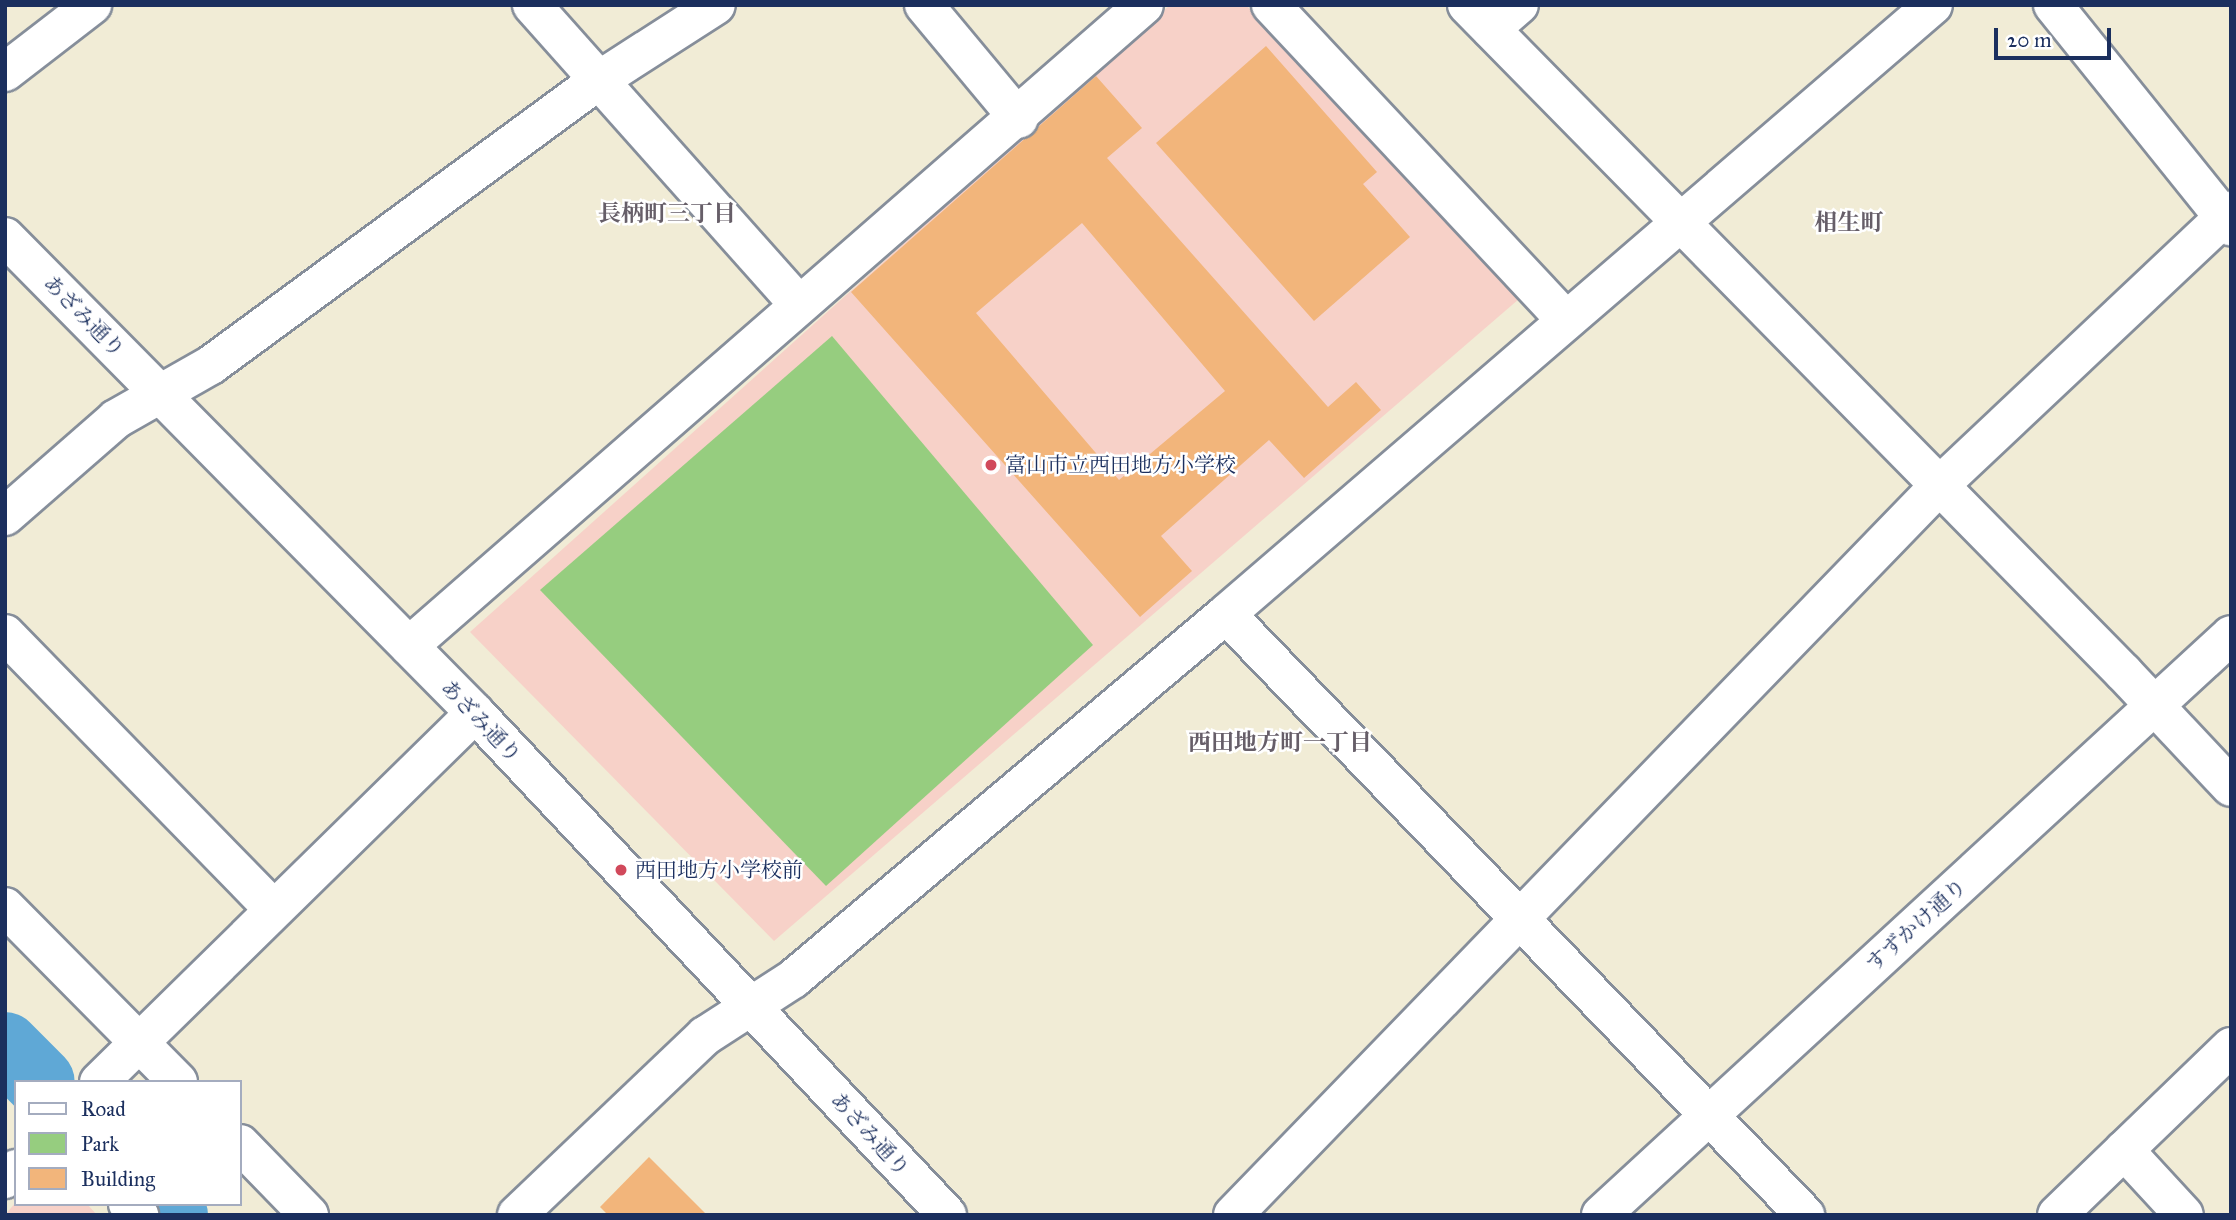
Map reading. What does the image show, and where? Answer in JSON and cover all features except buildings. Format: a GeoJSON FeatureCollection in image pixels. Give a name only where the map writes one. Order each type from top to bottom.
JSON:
{"type":"FeatureCollection","features":[{"type":"Feature","properties":{"kind":"street"},"geometry":{"type":"LineString","coordinates":[[5,72],[92,5]]}},
{"type":"Feature","properties":{"kind":"street"},"geometry":{"type":"LineString","coordinates":[[532,5],[797,304]]}},
{"type":"Feature","properties":{"kind":"street"},"geometry":{"type":"LineString","coordinates":[[5,516],[116,419],[211,365],[598,81],[716,5]]}},
{"type":"Feature","properties":{"kind":"street"},"geometry":{"type":"LineString","coordinates":[[924,5],[1019,119]]}},
{"type":"Feature","properties":{"kind":"street"},"geometry":{"type":"LineString","coordinates":[[409,646],[797,304],[1019,119],[1144,5]]}},
{"type":"Feature","properties":{"kind":"street"},"geometry":{"type":"LineString","coordinates":[[1271,5],[1566,320]]}},
{"type":"Feature","properties":{"kind":"street"},"geometry":{"type":"LineString","coordinates":[[517,1215],[705,1036],[793,979],[1226,614],[1933,5]]}},
{"type":"Feature","properties":{"kind":"street"},"geometry":{"type":"LineString","coordinates":[[1233,1215],[1940,485],[2228,218],[2053,5]]}},
{"type":"Feature","properties":{"kind":"street"},"geometry":{"type":"LineString","coordinates":[[1493,13],[1679,223],[2155,705],[2231,788]]}},
{"type":"Feature","properties":{"kind":"street","name":"あざみ通り"},"geometry":{"type":"LineString","coordinates":[[5,237],[475,713],[947,1215]]}},
{"type":"Feature","properties":{"kind":"street"},"geometry":{"type":"LineString","coordinates":[[1226,614],[1522,918],[1805,1215]]}},
{"type":"Feature","properties":{"kind":"street"},"geometry":{"type":"LineString","coordinates":[[5,634],[272,908]]}},
{"type":"Feature","properties":{"kind":"street","name":"すずかけ通り"},"geometry":{"type":"LineString","coordinates":[[1601,1215],[1708,1112],[2231,635]]}},
{"type":"Feature","properties":{"kind":"street"},"geometry":{"type":"LineString","coordinates":[[101,1080],[137,1040],[475,713]]}},
{"type":"Feature","properties":{"kind":"street"},"geometry":{"type":"LineString","coordinates":[[5,907],[176,1080]]}},
{"type":"Feature","properties":{"kind":"street"},"geometry":{"type":"LineString","coordinates":[[2057,1215],[2231,1047]]}},
{"type":"Feature","properties":{"kind":"street"},"geometry":{"type":"LineString","coordinates":[[242,1146],[309,1215]]}},
{"type":"Feature","properties":{"kind":"street"},"geometry":{"type":"LineString","coordinates":[[2124,1150],[2183,1215]]}},
{"type":"Feature","properties":{"kind":"shaded area","name":"富山市立西田地方小学校"},"geometry":{"type":"Polygon","coordinates":[[[1170,5],[1246,5],[1519,299],[774,941],[470,632],[1170,5]]]}},
{"type":"Feature","properties":{"kind":"shaded area"},"geometry":{"type":"Polygon","coordinates":[[[14,1204],[89,1206],[97,1215],[5,1215],[14,1204]]]}},
{"type":"Feature","properties":{"kind":"green space"},"geometry":{"type":"Polygon","coordinates":[[[832,336],[1093,645],[826,886],[540,590],[832,336]]]}},
{"type":"Feature","properties":{"kind":"waterway"},"geometry":{"type":"LineString","coordinates":[[5,1047],[38,1080]]}},
{"type":"Feature","properties":{"kind":"waterway"},"geometry":{"type":"LineString","coordinates":[[165,1206],[173,1215]]}},
{"type":"Feature","properties":{"kind":"place","name":"富山市立西田地方小学校"},"geometry":{"type":"Point","coordinates":[991,465]}},
{"type":"Feature","properties":{"kind":"place","name":"西田地方小学校前"},"geometry":{"type":"Point","coordinates":[621,870]}},
{"type":"Feature","properties":{"kind":"district","name":"長柄町三丁目"},"geometry":{"type":"Point","coordinates":[667,213]}},
{"type":"Feature","properties":{"kind":"district","name":"相生町"},"geometry":{"type":"Point","coordinates":[1849,222]}},
{"type":"Feature","properties":{"kind":"district","name":"西田地方町一丁目"},"geometry":{"type":"Point","coordinates":[1280,742]}}]}
